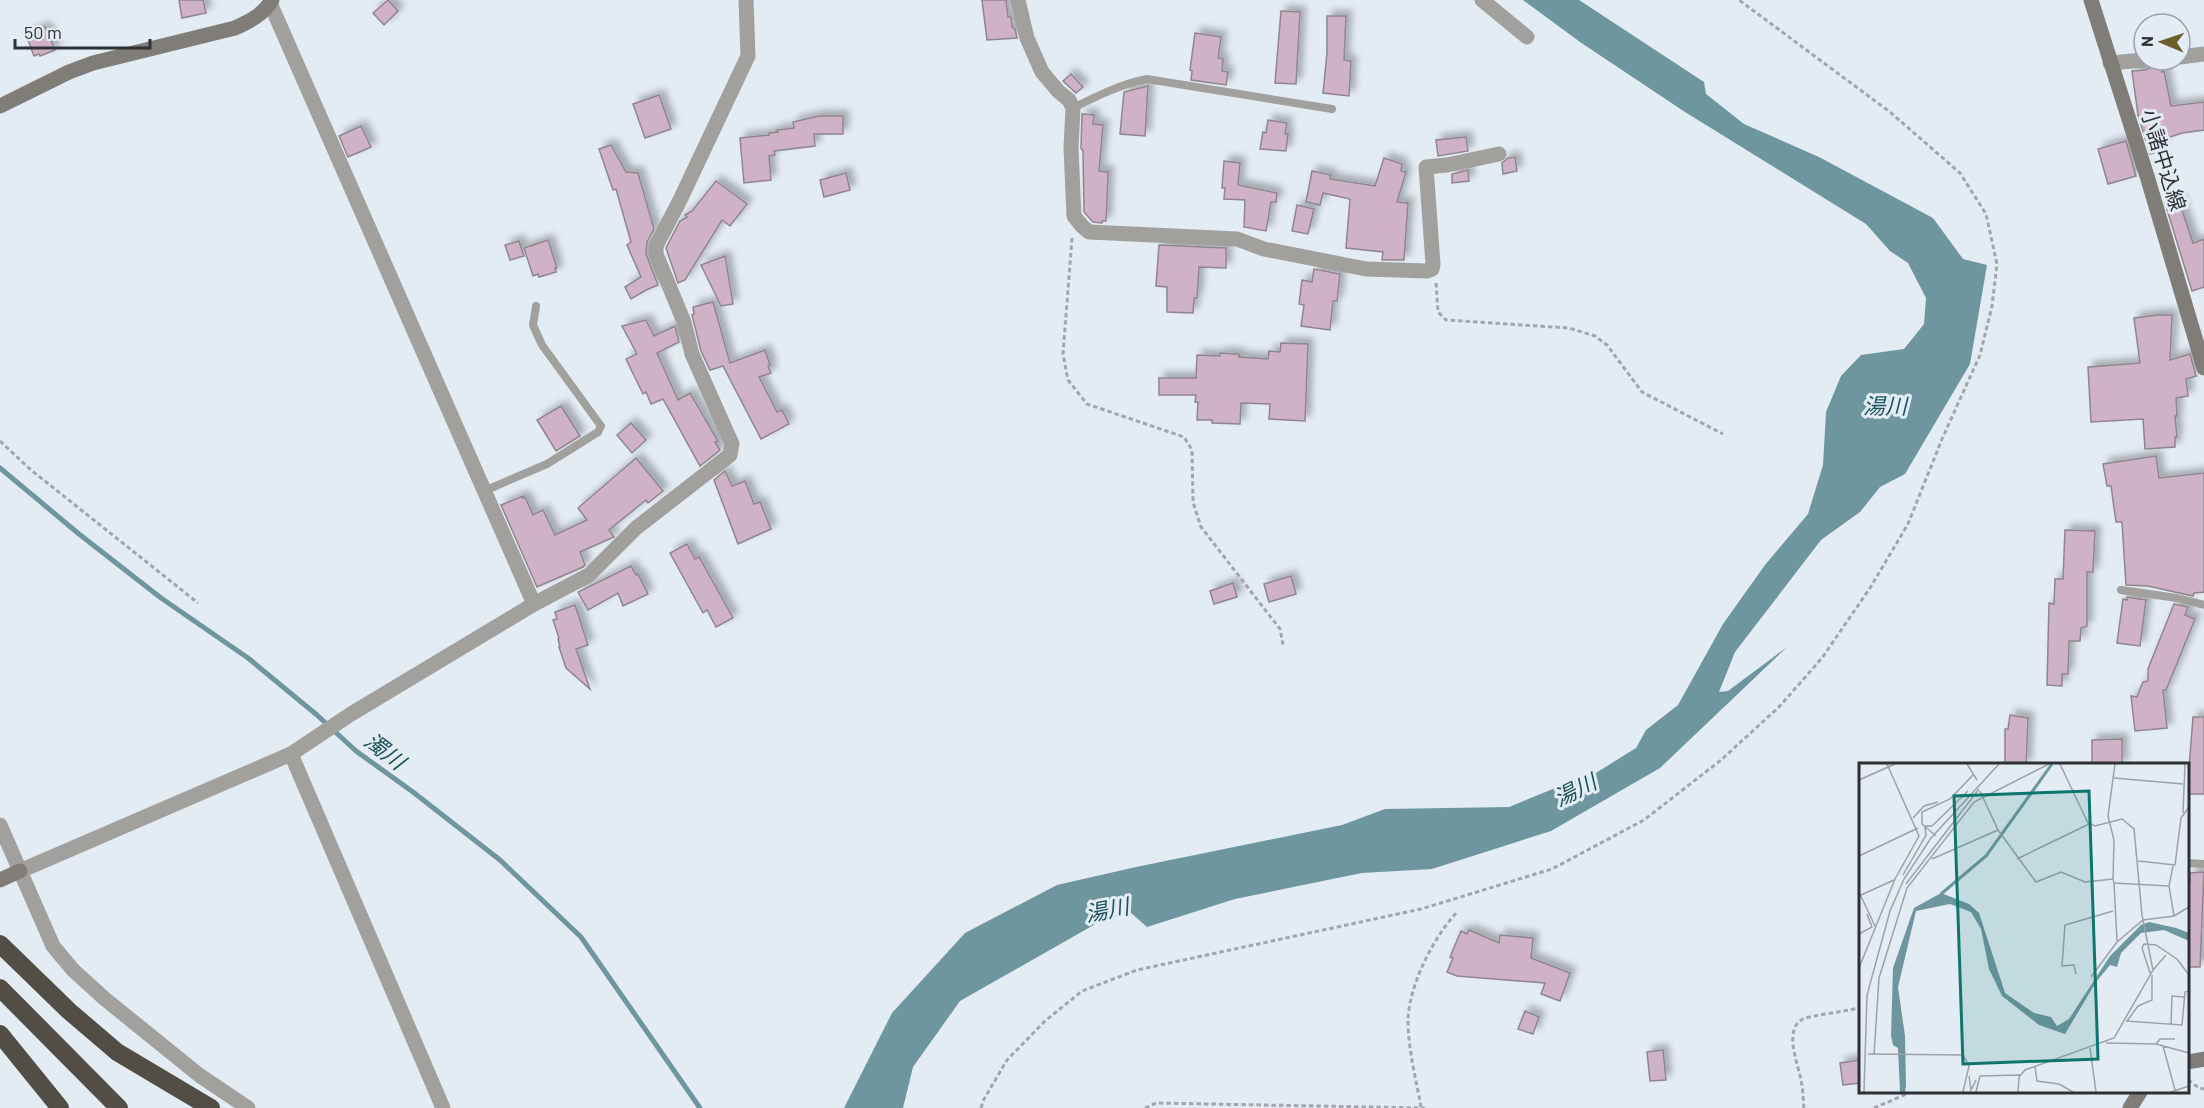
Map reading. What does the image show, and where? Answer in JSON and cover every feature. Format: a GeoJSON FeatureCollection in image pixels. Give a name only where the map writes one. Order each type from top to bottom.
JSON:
{"type":"FeatureCollection","features":[{"type":"Feature","properties":{"kind":"highway"},"geometry":{"type":"LineString","coordinates":[[0,944],[69,1011],[117,1052],[211,1108]]}},
{"type":"Feature","properties":{"kind":"highway"},"geometry":{"type":"LineString","coordinates":[[0,988],[119,1108]]}},
{"type":"Feature","properties":{"kind":"highway"},"geometry":{"type":"LineString","coordinates":[[0,1034],[60,1108]]}},
{"type":"Feature","properties":{"kind":"main road","name":"小諸中込線"},"geometry":{"type":"LineString","coordinates":[[2091,0],[2147,176],[2204,368]]}},
{"type":"Feature","properties":{"kind":"main road"},"geometry":{"type":"LineString","coordinates":[[0,106],[69,72],[93,63],[235,28],[263,13],[271,2]]}},
{"type":"Feature","properties":{"kind":"main road"},"geometry":{"type":"LineString","coordinates":[[0,874],[20,871]]}},
{"type":"Feature","properties":{"kind":"main road"},"geometry":{"type":"LineString","coordinates":[[0,880],[20,871]]}},
{"type":"Feature","properties":{"kind":"main road"},"geometry":{"type":"LineString","coordinates":[[2189,1062],[2204,1059]]}},
{"type":"Feature","properties":{"kind":"main road"},"geometry":{"type":"LineString","coordinates":[[2130,1108],[2139,1093]]}},
{"type":"Feature","properties":{"kind":"street"},"geometry":{"type":"LineString","coordinates":[[20,871],[291,754],[351,714],[534,604],[588,575],[636,528],[730,455],[732,444],[692,354],[684,321],[656,254],[656,246],[748,56],[746,0]]}},
{"type":"Feature","properties":{"kind":"street"},"geometry":{"type":"LineString","coordinates":[[1018,0],[1027,38],[1042,72],[1069,100],[1073,108],[1071,148],[1074,216],[1089,232],[1237,239],[1264,249],[1366,269],[1427,271],[1432,269],[1433,240],[1426,167],[1499,154]]}},
{"type":"Feature","properties":{"kind":"street"},"geometry":{"type":"LineString","coordinates":[[1482,0],[1527,37]]}},
{"type":"Feature","properties":{"kind":"street"},"geometry":{"type":"LineString","coordinates":[[271,2],[534,604]]}},
{"type":"Feature","properties":{"kind":"street"},"geometry":{"type":"LineString","coordinates":[[2110,63],[2132,61]]}},
{"type":"Feature","properties":{"kind":"street"},"geometry":{"type":"LineString","coordinates":[[291,754],[443,1108]]}},
{"type":"Feature","properties":{"kind":"street"},"geometry":{"type":"LineString","coordinates":[[0,825],[53,946],[73,970],[199,1075],[248,1108]]}},
{"type":"Feature","properties":{"kind":"lane"},"geometry":{"type":"LineString","coordinates":[[1073,108],[1097,95],[1133,81],[1147,79],[1316,104],[1332,109]]}},
{"type":"Feature","properties":{"kind":"lane"},"geometry":{"type":"LineString","coordinates":[[484,491],[547,464],[598,432],[601,426],[542,345],[533,325],[536,306]]}},
{"type":"Feature","properties":{"kind":"lane"},"geometry":{"type":"LineString","coordinates":[[2121,590],[2177,598],[2204,605]]}},
{"type":"Feature","properties":{"kind":"lane"},"geometry":{"type":"LineString","coordinates":[[2189,863],[2204,864]]}},
{"type":"Feature","properties":{"kind":"path"},"geometry":{"type":"LineString","coordinates":[[981,1108],[1007,1060],[1045,1021],[1082,991],[1137,970],[1421,909],[1552,869],[1644,820],[1721,760],[1779,707],[1822,658],[1870,588],[1908,524],[1942,439],[1980,355],[1992,306],[1997,264],[1986,214],[1960,173],[1890,112],[1739,0]]}},
{"type":"Feature","properties":{"kind":"path"},"geometry":{"type":"LineString","coordinates":[[1074,216],[1063,354],[1068,380],[1087,404],[1184,437],[1192,450],[1193,502],[1201,527],[1280,629],[1283,645]]}},
{"type":"Feature","properties":{"kind":"path"},"geometry":{"type":"LineString","coordinates":[[1432,269],[1435,275],[1438,312],[1446,320],[1569,328],[1586,332],[1607,345],[1642,392],[1723,434]]}},
{"type":"Feature","properties":{"kind":"path"},"geometry":{"type":"LineString","coordinates":[[0,441],[31,470],[198,603]]}},
{"type":"Feature","properties":{"kind":"path"},"geometry":{"type":"LineString","coordinates":[[1145,1108],[1156,1103],[1423,1108],[1410,1048],[1408,1018],[1424,963],[1444,925],[1458,911]]}},
{"type":"Feature","properties":{"kind":"path"},"geometry":{"type":"LineString","coordinates":[[1804,1108],[1802,1080],[1794,1046],[1793,1032],[1797,1024],[1810,1017],[1859,1006]]}},
{"type":"Feature","properties":{"kind":"path"},"geometry":{"type":"LineString","coordinates":[[2189,1081],[2204,1089]]}},
{"type":"Feature","properties":{"kind":"path"},"geometry":{"type":"LineString","coordinates":[[1874,1108],[1909,1093]]}},
{"type":"Feature","properties":{"kind":"water","name":"湯川"},"geometry":{"type":"Polygon","coordinates":[[[1523,0],[1579,0],[1704,82],[1706,94],[1744,124],[1819,157],[1933,218],[1963,259],[1987,265],[1970,364],[1905,474],[1880,487],[1860,512],[1821,540],[1735,652],[1719,692],[1728,691],[1787,647],[1660,768],[1551,831],[1432,869],[1362,873],[1235,899],[1147,927],[1130,912],[1099,922],[960,1001],[913,1067],[903,1108],[844,1108],[892,1013],[965,933],[1057,885],[1342,825],[1385,809],[1509,807],[1570,782],[1591,776],[1636,748],[1646,730],[1678,705],[1723,624],[1765,565],[1808,514],[1823,465],[1826,412],[1841,376],[1861,355],[1904,349],[1924,324],[1926,298],[1908,263],[1890,251],[1866,224],[1685,112],[1580,42],[1523,0]]]}},
{"type":"Feature","properties":{"kind":"building"},"geometry":{"type":"Polygon","coordinates":[[[179,0],[203,0],[206,13],[182,18],[179,0]]]}},
{"type":"Feature","properties":{"kind":"building"},"geometry":{"type":"Polygon","coordinates":[[[388,0],[398,11],[384,25],[373,13],[388,0]]]}},
{"type":"Feature","properties":{"kind":"building"},"geometry":{"type":"Polygon","coordinates":[[[982,0],[1006,0],[1008,17],[1011,17],[1017,38],[987,40],[982,0]]]}},
{"type":"Feature","properties":{"kind":"building"},"geometry":{"type":"Polygon","coordinates":[[[1281,11],[1300,12],[1296,84],[1275,83],[1281,11]]]}},
{"type":"Feature","properties":{"kind":"building"},"geometry":{"type":"Polygon","coordinates":[[[1327,16],[1346,16],[1344,60],[1351,61],[1349,96],[1323,93],[1327,53],[1327,16]]]}},
{"type":"Feature","properties":{"kind":"building"},"geometry":{"type":"Polygon","coordinates":[[[45,27],[55,50],[34,56],[26,35],[45,27]]]}},
{"type":"Feature","properties":{"kind":"building"},"geometry":{"type":"Polygon","coordinates":[[[1195,33],[1221,37],[1218,58],[1223,59],[1222,71],[1228,72],[1226,85],[1191,80],[1192,71],[1190,70],[1195,33]]]}},
{"type":"Feature","properties":{"kind":"building"},"geometry":{"type":"Polygon","coordinates":[[[2132,72],[2164,72],[2171,106],[2204,102],[2204,130],[2182,133],[2158,141],[2161,151],[2150,154],[2138,115],[2132,72]]]}},
{"type":"Feature","properties":{"kind":"building"},"geometry":{"type":"Polygon","coordinates":[[[1071,74],[1083,87],[1076,93],[1063,81],[1071,74]]]}},
{"type":"Feature","properties":{"kind":"building"},"geometry":{"type":"Polygon","coordinates":[[[1148,86],[1145,136],[1120,134],[1124,92],[1148,86]]]}},
{"type":"Feature","properties":{"kind":"building"},"geometry":{"type":"Polygon","coordinates":[[[659,95],[671,129],[645,138],[633,104],[659,95]]]}},
{"type":"Feature","properties":{"kind":"building"},"geometry":{"type":"Polygon","coordinates":[[[1082,114],[1094,115],[1093,124],[1103,125],[1099,171],[1108,172],[1108,176],[1106,221],[1102,223],[1093,222],[1084,212],[1082,114]]]}},
{"type":"Feature","properties":{"kind":"building"},"geometry":{"type":"Polygon","coordinates":[[[819,116],[843,116],[843,134],[814,134],[815,146],[774,151],[775,155],[769,156],[771,180],[744,183],[740,138],[769,135],[769,133],[778,132],[777,130],[794,128],[793,122],[819,116]]]}},
{"type":"Feature","properties":{"kind":"building"},"geometry":{"type":"Polygon","coordinates":[[[1268,120],[1287,123],[1286,151],[1260,149],[1268,120]]]}},
{"type":"Feature","properties":{"kind":"building"},"geometry":{"type":"Polygon","coordinates":[[[361,126],[371,147],[348,157],[339,136],[361,126]]]}},
{"type":"Feature","properties":{"kind":"building"},"geometry":{"type":"Polygon","coordinates":[[[1466,137],[1468,151],[1438,156],[1436,140],[1466,137]]]}},
{"type":"Feature","properties":{"kind":"building"},"geometry":{"type":"Polygon","coordinates":[[[2126,141],[2136,176],[2108,184],[2098,149],[2126,141]]]}},
{"type":"Feature","properties":{"kind":"building"},"geometry":{"type":"Polygon","coordinates":[[[611,145],[626,172],[638,173],[654,229],[647,242],[646,254],[658,285],[631,299],[625,287],[641,277],[627,245],[631,242],[616,189],[613,190],[599,149],[611,145]]]}},
{"type":"Feature","properties":{"kind":"building"},"geometry":{"type":"Polygon","coordinates":[[[1515,157],[1517,171],[1503,174],[1502,163],[1508,158],[1515,157]]]}},
{"type":"Feature","properties":{"kind":"building"},"geometry":{"type":"Polygon","coordinates":[[[1384,158],[1402,164],[1401,171],[1406,172],[1397,202],[1408,203],[1404,260],[1382,260],[1383,252],[1346,248],[1350,199],[1323,193],[1320,205],[1306,202],[1312,171],[1331,175],[1330,179],[1375,186],[1384,158]]]}},
{"type":"Feature","properties":{"kind":"building"},"geometry":{"type":"Polygon","coordinates":[[[1224,161],[1240,163],[1238,185],[1277,193],[1276,202],[1271,202],[1266,231],[1244,227],[1245,200],[1224,199],[1225,188],[1222,188],[1224,161]]]}},
{"type":"Feature","properties":{"kind":"building"},"geometry":{"type":"Polygon","coordinates":[[[1468,170],[1469,181],[1452,183],[1452,174],[1468,170]]]}},
{"type":"Feature","properties":{"kind":"building"},"geometry":{"type":"Polygon","coordinates":[[[846,173],[850,190],[824,197],[820,180],[846,173]]]}},
{"type":"Feature","properties":{"kind":"building"},"geometry":{"type":"Polygon","coordinates":[[[716,181],[747,204],[730,226],[722,220],[685,280],[678,283],[666,248],[680,221],[687,217],[685,215],[692,211],[716,181]]]}},
{"type":"Feature","properties":{"kind":"building"},"geometry":{"type":"Polygon","coordinates":[[[2178,198],[2193,243],[2204,239],[2204,287],[2192,291],[2165,203],[2178,198]]]}},
{"type":"Feature","properties":{"kind":"building"},"geometry":{"type":"Polygon","coordinates":[[[1297,205],[1314,209],[1308,234],[1292,231],[1297,205]]]}},
{"type":"Feature","properties":{"kind":"building"},"geometry":{"type":"Polygon","coordinates":[[[548,240],[557,268],[555,268],[556,272],[539,277],[538,274],[533,276],[524,248],[548,240]]]}},
{"type":"Feature","properties":{"kind":"building"},"geometry":{"type":"Polygon","coordinates":[[[519,241],[524,256],[510,260],[505,245],[519,241]]]}},
{"type":"Feature","properties":{"kind":"building"},"geometry":{"type":"Polygon","coordinates":[[[1159,245],[1226,248],[1226,268],[1199,267],[1197,298],[1194,298],[1193,313],[1167,312],[1167,287],[1156,286],[1159,245]]]}},
{"type":"Feature","properties":{"kind":"building"},"geometry":{"type":"Polygon","coordinates":[[[725,256],[733,304],[721,306],[701,265],[725,256]]]}},
{"type":"Feature","properties":{"kind":"building"},"geometry":{"type":"Polygon","coordinates":[[[1314,269],[1340,274],[1337,301],[1333,301],[1330,330],[1301,326],[1304,305],[1299,304],[1302,280],[1312,282],[1314,269]]]}},
{"type":"Feature","properties":{"kind":"building"},"geometry":{"type":"Polygon","coordinates":[[[713,302],[730,363],[765,350],[771,373],[759,377],[777,412],[782,410],[789,424],[761,439],[723,366],[710,370],[701,351],[692,315],[694,314],[693,307],[713,302]]]}},
{"type":"Feature","properties":{"kind":"building"},"geometry":{"type":"Polygon","coordinates":[[[2172,315],[2170,360],[2190,354],[2196,376],[2186,379],[2188,396],[2176,398],[2175,447],[2145,449],[2143,419],[2091,422],[2088,367],[2140,363],[2134,318],[2172,315]]]}},
{"type":"Feature","properties":{"kind":"building"},"geometry":{"type":"Polygon","coordinates":[[[646,320],[654,336],[675,326],[679,342],[657,353],[678,400],[690,393],[718,441],[715,442],[720,450],[700,466],[663,399],[651,404],[646,392],[643,394],[626,359],[637,354],[622,326],[646,320]]]}},
{"type":"Feature","properties":{"kind":"building"},"geometry":{"type":"Polygon","coordinates":[[[1281,343],[1308,344],[1305,421],[1269,419],[1270,404],[1241,403],[1240,424],[1212,423],[1212,420],[1197,420],[1196,395],[1159,395],[1159,378],[1196,378],[1197,355],[1239,354],[1239,357],[1268,359],[1269,351],[1280,352],[1281,343]]]}},
{"type":"Feature","properties":{"kind":"building"},"geometry":{"type":"Polygon","coordinates":[[[561,406],[580,436],[556,451],[537,420],[561,406]]]}},
{"type":"Feature","properties":{"kind":"building"},"geometry":{"type":"Polygon","coordinates":[[[631,423],[646,440],[632,453],[617,435],[631,423]]]}},
{"type":"Feature","properties":{"kind":"building"},"geometry":{"type":"Polygon","coordinates":[[[2156,456],[2159,478],[2204,473],[2204,592],[2194,593],[2193,596],[2148,586],[2126,585],[2122,522],[2116,522],[2111,486],[2107,486],[2103,464],[2156,456]]]}},
{"type":"Feature","properties":{"kind":"building"},"geometry":{"type":"Polygon","coordinates":[[[636,458],[663,491],[648,503],[646,500],[609,530],[614,537],[580,552],[585,565],[583,567],[537,587],[501,505],[525,497],[533,515],[543,510],[555,535],[587,520],[578,508],[636,458]]]}},
{"type":"Feature","properties":{"kind":"building"},"geometry":{"type":"Polygon","coordinates":[[[725,471],[732,486],[745,481],[754,504],[760,502],[771,529],[738,544],[714,480],[725,471]]]}},
{"type":"Feature","properties":{"kind":"building"},"geometry":{"type":"Polygon","coordinates":[[[2065,530],[2095,531],[2093,572],[2087,572],[2087,626],[2081,628],[2080,641],[2069,641],[2068,674],[2062,674],[2062,686],[2047,685],[2049,603],[2054,604],[2055,579],[2063,579],[2065,530]]]}},
{"type":"Feature","properties":{"kind":"building"},"geometry":{"type":"Polygon","coordinates":[[[687,544],[695,559],[699,557],[733,618],[716,627],[707,610],[703,613],[670,553],[687,544]]]}},
{"type":"Feature","properties":{"kind":"building"},"geometry":{"type":"Polygon","coordinates":[[[631,566],[636,575],[638,574],[648,594],[623,606],[618,593],[588,610],[578,592],[631,566]]]}},
{"type":"Feature","properties":{"kind":"building"},"geometry":{"type":"Polygon","coordinates":[[[1291,576],[1296,594],[1269,602],[1264,584],[1291,576]]]}},
{"type":"Feature","properties":{"kind":"building"},"geometry":{"type":"Polygon","coordinates":[[[1233,583],[1237,597],[1214,604],[1210,591],[1233,583]]]}},
{"type":"Feature","properties":{"kind":"building"},"geometry":{"type":"Polygon","coordinates":[[[2127,597],[2146,600],[2140,646],[2117,643],[2123,599],[2127,600],[2127,597]]]}},
{"type":"Feature","properties":{"kind":"building"},"geometry":{"type":"Polygon","coordinates":[[[2174,604],[2188,607],[2185,615],[2195,619],[2166,690],[2163,690],[2167,728],[2135,731],[2131,696],[2137,697],[2143,682],[2148,681],[2148,669],[2174,604]]]}},
{"type":"Feature","properties":{"kind":"building"},"geometry":{"type":"Polygon","coordinates":[[[575,605],[588,645],[576,649],[590,689],[566,668],[553,620],[557,619],[555,612],[575,605]]]}},
{"type":"Feature","properties":{"kind":"building"},"geometry":{"type":"Polygon","coordinates":[[[2010,715],[2028,718],[2026,763],[2005,763],[2005,729],[2008,729],[2010,715]]]}},
{"type":"Feature","properties":{"kind":"building"},"geometry":{"type":"Polygon","coordinates":[[[2193,717],[2204,717],[2204,794],[2189,794],[2193,717]]]}},
{"type":"Feature","properties":{"kind":"building"},"geometry":{"type":"Polygon","coordinates":[[[2122,739],[2122,763],[2092,763],[2092,740],[2122,739]]]}},
{"type":"Feature","properties":{"kind":"building"},"geometry":{"type":"Polygon","coordinates":[[[2204,872],[2200,967],[2189,967],[2190,873],[2204,872]]]}},
{"type":"Feature","properties":{"kind":"building"},"geometry":{"type":"Polygon","coordinates":[[[1469,930],[1499,943],[1500,935],[1533,938],[1531,958],[1570,973],[1560,1001],[1541,994],[1545,983],[1457,976],[1447,972],[1453,958],[1450,957],[1461,931],[1467,934],[1469,930]]]}},
{"type":"Feature","properties":{"kind":"building"},"geometry":{"type":"Polygon","coordinates":[[[1525,1011],[1539,1017],[1533,1034],[1518,1029],[1525,1011]]]}},
{"type":"Feature","properties":{"kind":"building"},"geometry":{"type":"Polygon","coordinates":[[[1663,1050],[1666,1080],[1650,1081],[1647,1052],[1663,1050]]]}},
{"type":"Feature","properties":{"kind":"building"},"geometry":{"type":"Polygon","coordinates":[[[1859,1060],[1859,1083],[1843,1085],[1840,1063],[1859,1060]]]}},
{"type":"Feature","properties":{"kind":"waterway","name":"濁川"},"geometry":{"type":"LineString","coordinates":[[0,468],[161,598],[248,658],[317,715],[356,751],[500,860],[581,937],[700,1108]]}}]}
